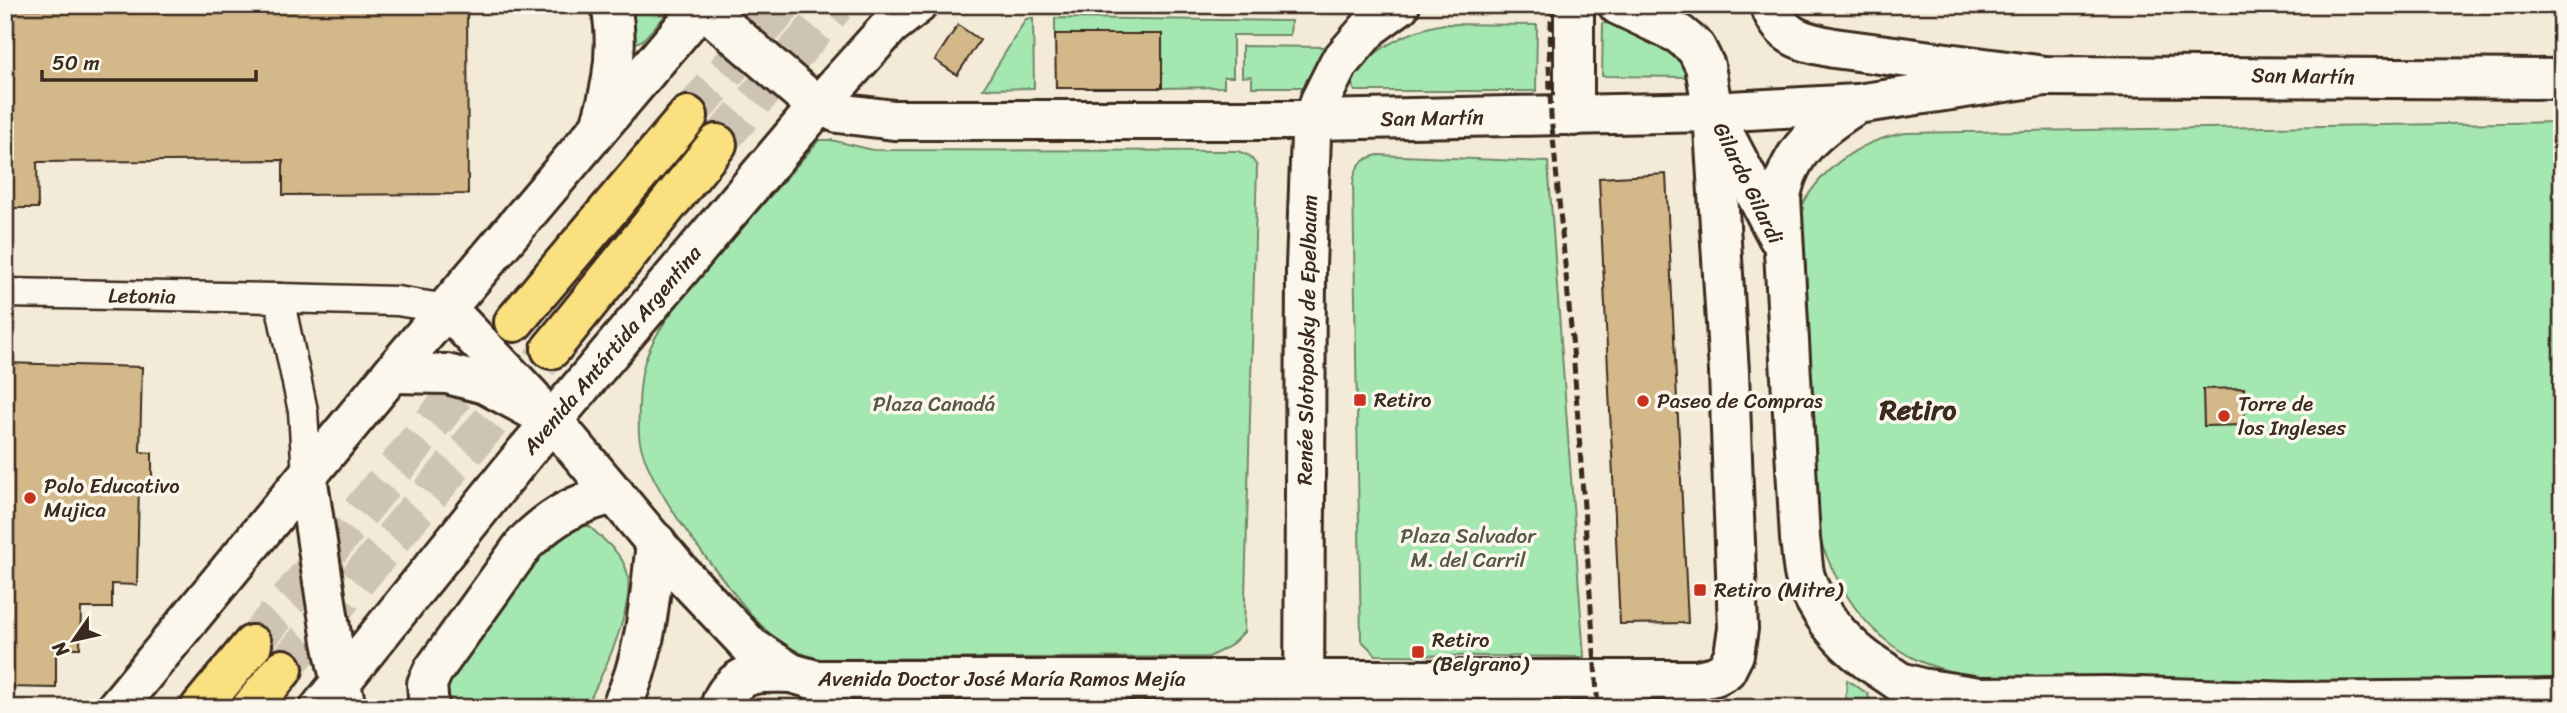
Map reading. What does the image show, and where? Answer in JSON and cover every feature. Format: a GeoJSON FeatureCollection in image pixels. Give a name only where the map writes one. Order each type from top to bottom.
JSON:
{"type":"FeatureCollection","features":[{"type":"Feature","properties":{"kind":"highway"},"geometry":{"type":"LineString","coordinates":[[514,322],[688,116]]}},
{"type":"Feature","properties":{"kind":"highway"},"geometry":{"type":"LineString","coordinates":[[551,349],[717,144]]}},
{"type":"Feature","properties":{"kind":"highway"},"geometry":{"type":"LineString","coordinates":[[200,708],[253,645]]}},
{"type":"Feature","properties":{"kind":"highway"},"geometry":{"type":"LineString","coordinates":[[251,708],[283,669]]}},
{"type":"Feature","properties":{"kind":"main road"},"geometry":{"type":"LineString","coordinates":[[600,126],[614,70],[616,34],[611,5]]}},
{"type":"Feature","properties":{"kind":"main road","name":"Avenida Antártida Argentina"},"geometry":{"type":"LineString","coordinates":[[335,699],[552,420],[819,105],[890,26],[917,5]]}},
{"type":"Feature","properties":{"kind":"main road","name":"Renée Slotopolsky de Epelbaum"},"geometry":{"type":"LineString","coordinates":[[1304,694],[1309,158],[1315,120],[1327,85],[1350,48],[1370,27],[1400,5]]}},
{"type":"Feature","properties":{"kind":"main road"},"geometry":{"type":"LineString","coordinates":[[1574,5],[1574,116]]}},
{"type":"Feature","properties":{"kind":"main road"},"geometry":{"type":"LineString","coordinates":[[1618,5],[1679,34],[1696,48],[1705,66],[1713,112]]}},
{"type":"Feature","properties":{"kind":"main road","name":"San Martín"},"geometry":{"type":"LineString","coordinates":[[1770,5],[1781,27],[1788,34],[1816,44],[2045,76],[2562,79]]}},
{"type":"Feature","properties":{"kind":"main road"},"geometry":{"type":"LineString","coordinates":[[116,708],[702,6]]}},
{"type":"Feature","properties":{"kind":"main road","name":"San Martín"},"geometry":{"type":"LineString","coordinates":[[702,6],[799,91],[819,105],[838,113],[860,117],[915,121],[1315,120],[1713,112],[1857,104],[2045,76]]}},
{"type":"Feature","properties":{"kind":"main road"},"geometry":{"type":"LineString","coordinates":[[1782,245],[1781,197],[1783,181],[1789,167],[1815,133],[1857,104]]}},
{"type":"Feature","properties":{"kind":"main road","name":"Gilardo Gilardi"},"geometry":{"type":"LineString","coordinates":[[1713,112],[1782,245],[1804,574],[1815,600],[1847,644],[1915,695]]}},
{"type":"Feature","properties":{"kind":"main road","name":"Gilardo Gilardi"},"geometry":{"type":"LineString","coordinates":[[1713,112],[1729,372],[1738,583],[1738,629],[1734,654],[1729,665]]}},
{"type":"Feature","properties":{"kind":"main road"},"geometry":{"type":"LineString","coordinates":[[447,309],[552,420]]}},
{"type":"Feature","properties":{"kind":"main road","name":"Avenida Doctor José María Ramos Mejía"},"geometry":{"type":"LineString","coordinates":[[393,373],[447,374],[485,384],[552,420],[656,542],[751,647],[790,673],[816,680],[1304,694],[1697,680],[1720,674],[1729,665]]}},
{"type":"Feature","properties":{"kind":"main road"},"geometry":{"type":"LineString","coordinates":[[307,476],[335,699]]}},
{"type":"Feature","properties":{"kind":"main road"},"geometry":{"type":"LineString","coordinates":[[429,708],[427,684],[433,671],[525,543],[543,525],[566,510],[588,500],[615,494]]}},
{"type":"Feature","properties":{"kind":"main road"},"geometry":{"type":"LineString","coordinates":[[621,708],[633,683],[648,623],[656,542]]}},
{"type":"Feature","properties":{"kind":"main road"},"geometry":{"type":"LineString","coordinates":[[721,708],[726,692],[746,675],[790,673]]}},
{"type":"Feature","properties":{"kind":"main road"},"geometry":{"type":"LineString","coordinates":[[1915,695],[1960,695],[1995,702],[2107,696],[2293,702],[2562,699]]}},
{"type":"Feature","properties":{"kind":"street","name":"Letonia"},"geometry":{"type":"LineString","coordinates":[[5,293],[397,301],[447,309]]}},
{"type":"Feature","properties":{"kind":"street"},"geometry":{"type":"LineString","coordinates":[[279,298],[303,411],[307,476]]}},
{"type":"Feature","properties":{"kind":"shaded area"},"geometry":{"type":"Polygon","coordinates":[[[1835,5],[2174,5],[1870,11],[1845,9],[1835,5]]]}},
{"type":"Feature","properties":{"kind":"green space"},"geometry":{"type":"Polygon","coordinates":[[[630,5],[672,5],[672,8],[643,40],[636,43],[633,38],[630,5]]]}},
{"type":"Feature","properties":{"kind":"green space"},"geometry":{"type":"Polygon","coordinates":[[[1033,18],[1034,88],[983,89],[1026,19],[1033,18]]]}},
{"type":"Feature","properties":{"kind":"green space"},"geometry":{"type":"Polygon","coordinates":[[[1055,18],[1291,21],[1290,35],[1233,35],[1233,77],[1224,77],[1224,87],[1162,88],[1161,34],[1055,34],[1055,18]]]}},
{"type":"Feature","properties":{"kind":"green space"},"geometry":{"type":"Polygon","coordinates":[[[1603,23],[1642,25],[1682,55],[1687,77],[1602,76],[1603,23]]]}},
{"type":"Feature","properties":{"kind":"green space"},"geometry":{"type":"Polygon","coordinates":[[[1444,24],[1537,25],[1536,91],[1355,91],[1351,83],[1358,71],[1378,51],[1417,31],[1444,24]]]}},
{"type":"Feature","properties":{"kind":"green space"},"geometry":{"type":"Polygon","coordinates":[[[1242,46],[1329,47],[1310,87],[1252,87],[1252,76],[1242,77],[1242,46]]]}},
{"type":"Feature","properties":{"kind":"green space"},"geometry":{"type":"Polygon","coordinates":[[[2562,122],[2562,683],[1973,679],[1924,663],[1898,649],[1882,637],[1854,606],[1833,571],[1817,532],[1797,216],[1815,185],[1827,172],[1855,151],[1888,137],[1906,133],[2562,122]]]}},
{"type":"Feature","properties":{"kind":"green space","name":"Plaza Canadá"},"geometry":{"type":"Polygon","coordinates":[[[819,140],[831,140],[873,150],[1238,151],[1250,156],[1257,166],[1244,632],[1230,646],[1209,657],[820,659],[786,645],[758,622],[746,608],[701,552],[648,467],[639,435],[641,377],[650,347],[674,310],[819,140]]]}},
{"type":"Feature","properties":{"kind":"green space","name":"Plaza Salvador M. del Carril"},"geometry":{"type":"Polygon","coordinates":[[[1378,155],[1548,162],[1584,657],[1376,655],[1361,640],[1353,184],[1360,165],[1378,155]]]}},
{"type":"Feature","properties":{"kind":"green space"},"geometry":{"type":"Polygon","coordinates":[[[567,526],[589,526],[609,544],[625,566],[628,581],[627,598],[617,638],[586,707],[476,708],[448,701],[440,695],[439,686],[544,546],[567,526]]]}},
{"type":"Feature","properties":{"kind":"green space"},"geometry":{"type":"Polygon","coordinates":[[[1847,680],[1868,694],[1872,708],[1845,708],[1847,680]]]}},
{"type":"Feature","properties":{"kind":"building"},"geometry":{"type":"Polygon","coordinates":[[[467,6],[468,194],[283,195],[283,160],[37,162],[38,208],[5,208],[5,9],[467,6]]]}},
{"type":"Feature","properties":{"kind":"building"},"geometry":{"type":"Polygon","coordinates":[[[958,25],[980,40],[957,75],[935,60],[958,25]]]}},
{"type":"Feature","properties":{"kind":"building"},"geometry":{"type":"Polygon","coordinates":[[[1055,34],[1162,34],[1162,88],[1056,88],[1055,34]]]}},
{"type":"Feature","properties":{"kind":"building","name":"Paseo de Compras"},"geometry":{"type":"Polygon","coordinates":[[[1666,174],[1688,623],[1620,624],[1599,178],[1666,174]]]}},
{"type":"Feature","properties":{"kind":"building"},"geometry":{"type":"Polygon","coordinates":[[[5,363],[142,367],[140,452],[152,453],[152,482],[139,482],[137,585],[112,584],[112,608],[81,608],[80,648],[56,648],[56,688],[5,687],[5,363]]]}},
{"type":"Feature","properties":{"kind":"building","name":"Torre de los Ingleses"},"geometry":{"type":"Polygon","coordinates":[[[2244,388],[2245,425],[2204,426],[2203,389],[2244,388]]]}},
{"type":"Feature","properties":{"kind":"tunnel"},"geometry":{"type":"LineString","coordinates":[[688,116],[783,5]]}},
{"type":"Feature","properties":{"kind":"tunnel"},"geometry":{"type":"LineString","coordinates":[[717,144],[836,5]]}},
{"type":"Feature","properties":{"kind":"tunnel"},"geometry":{"type":"LineString","coordinates":[[283,669],[551,349]]}},
{"type":"Feature","properties":{"kind":"tunnel"},"geometry":{"type":"LineString","coordinates":[[252,645],[486,357]]}},
{"type":"Feature","properties":{"kind":"railway"},"geometry":{"type":"LineString","coordinates":[[1552,5],[1549,64],[1551,116],[1573,349],[1598,708]]}},
{"type":"Feature","properties":{"kind":"place","name":"Retiro"},"geometry":{"type":"Point","coordinates":[1360,400]}},
{"type":"Feature","properties":{"kind":"place","name":"Paseo de Compras"},"geometry":{"type":"Point","coordinates":[1643,401]}},
{"type":"Feature","properties":{"kind":"place","name":"Torre de los Ingleses"},"geometry":{"type":"Point","coordinates":[2224,416]}},
{"type":"Feature","properties":{"kind":"place","name":"Polo Educativo Mujica"},"geometry":{"type":"Point","coordinates":[30,498]}},
{"type":"Feature","properties":{"kind":"place","name":"Retiro (Mitre)"},"geometry":{"type":"Point","coordinates":[1700,590]}},
{"type":"Feature","properties":{"kind":"place","name":"Retiro (Belgrano)"},"geometry":{"type":"Point","coordinates":[1418,652]}},
{"type":"Feature","properties":{"kind":"district","name":"Retiro"},"geometry":{"type":"Point","coordinates":[1918,409]}}]}
